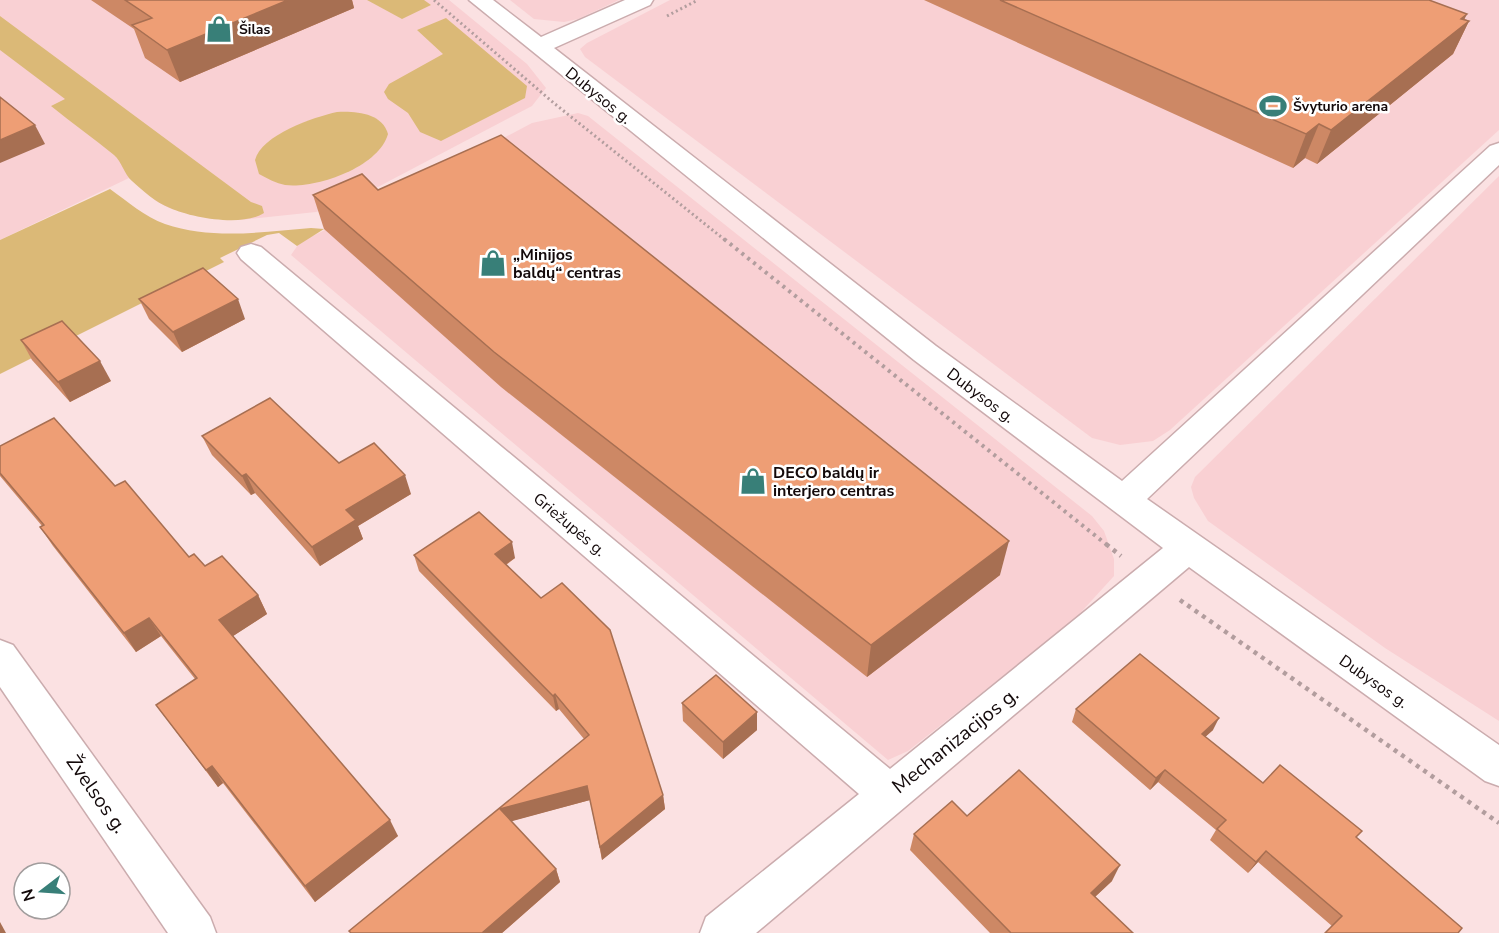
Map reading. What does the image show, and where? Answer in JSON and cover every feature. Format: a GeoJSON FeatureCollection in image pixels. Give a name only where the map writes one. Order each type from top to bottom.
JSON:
{"type":"FeatureCollection","features":[{"type":"Feature","properties":{"kind":"street","name":"Dubysos g."},"geometry":{"type":"LineString","coordinates":[[480,0],[925,352],[1188,548],[1499,768]]}},
{"type":"Feature","properties":{"kind":"street"},"geometry":{"type":"LineString","coordinates":[[538,46],[579,30],[642,0]]}},
{"type":"Feature","properties":{"kind":"street"},"geometry":{"type":"LineString","coordinates":[[1124,500],[1499,152]]}},
{"type":"Feature","properties":{"kind":"street","name":"Griežupės g."},"geometry":{"type":"LineString","coordinates":[[251,253],[889,794]]}},
{"type":"Feature","properties":{"kind":"street","name":"Mechanizacijos g."},"geometry":{"type":"LineString","coordinates":[[722,933],[1188,548]]}},
{"type":"Feature","properties":{"kind":"street","name":"Žvelsos g."},"geometry":{"type":"LineString","coordinates":[[0,656],[194,933]]}},
{"type":"Feature","properties":{"kind":"shaded area"},"geometry":{"type":"Polygon","coordinates":[[[0,0],[449,0],[527,64],[546,88],[532,106],[355,199],[316,212],[240,220],[202,217],[169,208],[156,201],[129,178],[0,240],[0,0]]]}},
{"type":"Feature","properties":{"kind":"shaded area"},"geometry":{"type":"Polygon","coordinates":[[[367,0],[424,0],[431,5],[402,19],[367,0]]]}},
{"type":"Feature","properties":{"kind":"shaded area"},"geometry":{"type":"Polygon","coordinates":[[[510,0],[619,0],[578,19],[564,22],[534,19],[510,0]]]}},
{"type":"Feature","properties":{"kind":"shaded area"},"geometry":{"type":"Polygon","coordinates":[[[670,0],[1499,0],[1499,130],[1170,430],[1153,441],[1120,445],[1092,438],[585,57],[580,49],[587,43],[670,0]]]}},
{"type":"Feature","properties":{"kind":"shaded area"},"geometry":{"type":"Polygon","coordinates":[[[0,16],[251,202],[262,206],[264,213],[244,220],[217,220],[179,212],[159,203],[129,178],[114,155],[51,106],[65,99],[0,50],[0,16]]]}},
{"type":"Feature","properties":{"kind":"shaded area"},"geometry":{"type":"Polygon","coordinates":[[[446,18],[527,86],[525,98],[441,141],[420,132],[408,113],[388,99],[384,92],[389,84],[443,54],[417,30],[446,18]]]}},
{"type":"Feature","properties":{"kind":"shaded area"},"geometry":{"type":"Polygon","coordinates":[[[337,112],[352,112],[374,118],[385,127],[388,134],[382,146],[360,166],[329,179],[298,185],[285,185],[259,174],[255,160],[259,151],[267,143],[290,128],[337,112]]]}},
{"type":"Feature","properties":{"kind":"shaded area"},"geometry":{"type":"Polygon","coordinates":[[[578,113],[588,116],[1092,516],[1104,531],[1114,559],[1114,576],[1073,621],[908,751],[888,760],[291,255],[300,242],[371,208],[532,123],[578,113]]]}},
{"type":"Feature","properties":{"kind":"shaded area"},"geometry":{"type":"Polygon","coordinates":[[[1499,176],[1499,721],[1385,648],[1208,521],[1194,498],[1191,487],[1195,477],[1499,176]]]}},
{"type":"Feature","properties":{"kind":"shaded area"},"geometry":{"type":"Polygon","coordinates":[[[110,189],[150,217],[183,229],[237,234],[324,229],[297,246],[279,233],[267,235],[220,258],[224,262],[0,374],[0,240],[110,189]]]}},
{"type":"Feature","properties":{"kind":"building"},"geometry":{"type":"Polygon","coordinates":[[[125,0],[288,0],[167,50],[132,25],[152,18],[125,0]]]}},
{"type":"Feature","properties":{"kind":"building","name":"Švyturio arena"},"geometry":{"type":"Polygon","coordinates":[[[1000,0],[1429,0],[1467,14],[1461,19],[1469,21],[1331,130],[1319,124],[1306,134],[1000,0]]]}},
{"type":"Feature","properties":{"kind":"building"},"geometry":{"type":"Polygon","coordinates":[[[0,97],[35,125],[0,140],[0,97]]]}},
{"type":"Feature","properties":{"kind":"building"},"geometry":{"type":"Polygon","coordinates":[[[501,135],[1009,541],[871,645],[494,352],[313,195],[362,174],[378,190],[501,135]]]}},
{"type":"Feature","properties":{"kind":"building"},"geometry":{"type":"Polygon","coordinates":[[[203,268],[238,299],[173,332],[139,299],[203,268]]]}},
{"type":"Feature","properties":{"kind":"building"},"geometry":{"type":"Polygon","coordinates":[[[62,321],[100,361],[58,382],[21,340],[62,321]]]}},
{"type":"Feature","properties":{"kind":"building"},"geometry":{"type":"Polygon","coordinates":[[[270,398],[339,463],[374,443],[405,475],[346,510],[356,520],[312,547],[246,474],[242,476],[202,436],[270,398]]]}},
{"type":"Feature","properties":{"kind":"building"},"geometry":{"type":"Polygon","coordinates":[[[54,418],[115,486],[125,481],[189,557],[194,554],[205,566],[222,556],[258,595],[219,620],[390,820],[305,886],[212,766],[206,770],[156,705],[197,678],[149,618],[124,633],[40,527],[44,525],[0,473],[0,446],[54,418]]]}},
{"type":"Feature","properties":{"kind":"building"},"geometry":{"type":"Polygon","coordinates":[[[479,512],[512,542],[495,554],[541,598],[562,583],[610,630],[663,795],[600,847],[587,786],[500,809],[556,869],[482,933],[351,933],[349,931],[589,735],[555,694],[553,696],[414,555],[479,512]]]}},
{"type":"Feature","properties":{"kind":"building"},"geometry":{"type":"Polygon","coordinates":[[[1140,654],[1219,718],[1202,734],[1263,783],[1280,765],[1362,831],[1356,837],[1462,928],[1458,933],[1325,933],[1342,916],[1266,851],[1256,862],[1217,829],[1226,820],[1165,770],[1156,778],[1076,709],[1140,654]]]}},
{"type":"Feature","properties":{"kind":"building"},"geometry":{"type":"Polygon","coordinates":[[[716,675],[757,712],[723,742],[682,703],[716,675]]]}},
{"type":"Feature","properties":{"kind":"building"},"geometry":{"type":"Polygon","coordinates":[[[1019,770],[1120,865],[1091,893],[1133,933],[1011,933],[914,834],[952,801],[967,816],[1019,770]]]}},
{"type":"Feature","properties":{"kind":"place","name":"Šilas"},"geometry":{"type":"Point","coordinates":[219,29]}},
{"type":"Feature","properties":{"kind":"place","name":"Švyturio arena"},"geometry":{"type":"Point","coordinates":[1273,106]}},
{"type":"Feature","properties":{"kind":"place","name":"„Minijos baldų“ centras"},"geometry":{"type":"Point","coordinates":[493,263]}},
{"type":"Feature","properties":{"kind":"place","name":"DECO baldų ir interjero centras"},"geometry":{"type":"Point","coordinates":[753,481]}}]}
